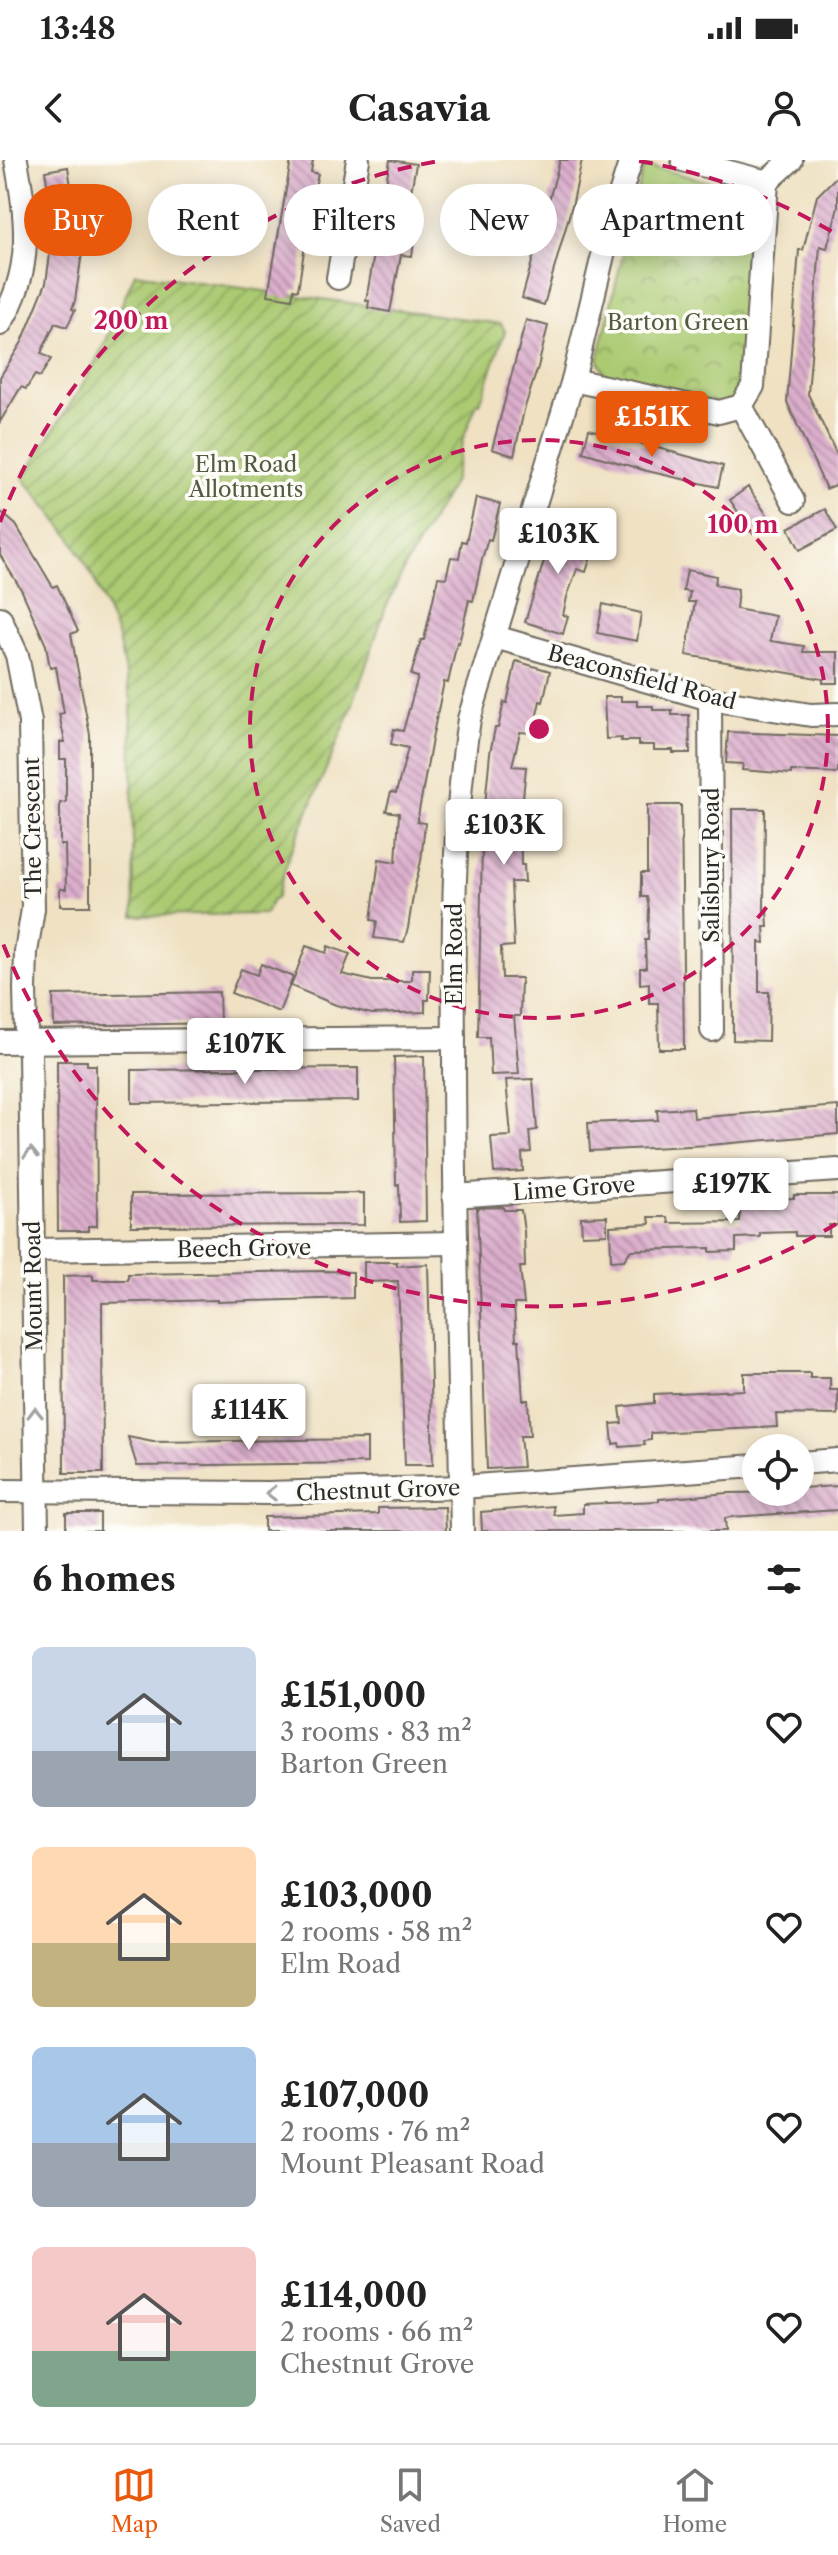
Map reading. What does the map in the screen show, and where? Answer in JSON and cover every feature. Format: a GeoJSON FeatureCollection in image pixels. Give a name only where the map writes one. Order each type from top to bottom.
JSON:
{"type":"FeatureCollection","features":[{"type":"Feature","properties":{"kind":"street"},"geometry":{"type":"LineString","coordinates":[[0,324],[17,292],[27,228],[16,160]]}},
{"type":"Feature","properties":{"kind":"street"},"geometry":{"type":"LineString","coordinates":[[338,278],[358,160]]}},
{"type":"Feature","properties":{"kind":"street","name":"Elm Road"},"geometry":{"type":"LineString","coordinates":[[462,1531],[454,1196],[453,909],[465,745],[469,719],[573,380],[610,226],[631,160]]}},
{"type":"Feature","properties":{"kind":"street"},"geometry":{"type":"LineString","coordinates":[[683,160],[767,182]]}},
{"type":"Feature","properties":{"kind":"street"},"geometry":{"type":"LineString","coordinates":[[573,380],[719,412],[741,406],[753,386],[767,182],[791,160]]}},
{"type":"Feature","properties":{"kind":"street"},"geometry":{"type":"LineString","coordinates":[[741,406],[793,501]]}},
{"type":"Feature","properties":{"kind":"street","name":"The Crescent"},"geometry":{"type":"LineString","coordinates":[[0,618],[17,655],[30,722],[33,909],[26,952],[28,1042]]}},
{"type":"Feature","properties":{"kind":"street","name":"Beaconsfield Road"},"geometry":{"type":"LineString","coordinates":[[495,637],[710,699],[811,715],[838,714]]}},
{"type":"Feature","properties":{"kind":"street","name":"Salisbury Road"},"geometry":{"type":"LineString","coordinates":[[710,699],[712,1030]]}},
{"type":"Feature","properties":{"kind":"street"},"geometry":{"type":"LineString","coordinates":[[0,1042],[454,1038]]}},
{"type":"Feature","properties":{"kind":"street","name":"Mount Road"},"geometry":{"type":"LineString","coordinates":[[28,1042],[37,1531]]}},
{"type":"Feature","properties":{"kind":"street","name":"Lime Grove"},"geometry":{"type":"LineString","coordinates":[[454,1196],[838,1170]]}},
{"type":"Feature","properties":{"kind":"street","name":"Beech Grove"},"geometry":{"type":"LineString","coordinates":[[33,1250],[455,1243]]}},
{"type":"Feature","properties":{"kind":"street"},"geometry":{"type":"LineString","coordinates":[[814,1462],[838,1460]]}},
{"type":"Feature","properties":{"kind":"street","name":"Chestnut Grove"},"geometry":{"type":"LineString","coordinates":[[0,1491],[268,1493],[461,1487],[742,1467]]}},
{"type":"Feature","properties":{"kind":"green space","name":"Barton Green"},"geometry":{"type":"Polygon","coordinates":[[[644,165],[718,184],[639,184],[644,165]]]}},
{"type":"Feature","properties":{"kind":"green space","name":"Barton Green"},"geometry":{"type":"Polygon","coordinates":[[[622,256],[753,256],[744,380],[737,400],[719,405],[605,375],[598,359],[622,256]]]}},
{"type":"Feature","properties":{"kind":"green space","name":"Elm Road Allotments"},"geometry":{"type":"Polygon","coordinates":[[[135,273],[501,324],[505,331],[480,403],[477,403],[463,439],[453,483],[386,607],[349,715],[289,856],[276,899],[272,900],[265,914],[134,916],[131,700],[117,635],[94,579],[70,536],[23,478],[85,381],[135,273]]]}},
{"type":"Feature","properties":{"kind":"building"},"geometry":{"type":"Polygon","coordinates":[[[291,160],[313,160],[311,172],[318,174],[316,184],[287,184],[291,160]]]}},
{"type":"Feature","properties":{"kind":"building"},"geometry":{"type":"Polygon","coordinates":[[[390,160],[416,164],[412,184],[386,184],[390,160]]]}},
{"type":"Feature","properties":{"kind":"building"},"geometry":{"type":"Polygon","coordinates":[[[560,160],[582,160],[577,184],[573,184],[573,202],[544,305],[522,298],[534,256],[557,256],[557,184],[553,184],[560,160]]]}},
{"type":"Feature","properties":{"kind":"building"},"geometry":{"type":"Polygon","coordinates":[[[68,167],[71,184],[47,184],[45,171],[68,167]]]}},
{"type":"Feature","properties":{"kind":"building"},"geometry":{"type":"Polygon","coordinates":[[[838,175],[838,207],[827,248],[820,246],[808,394],[838,457],[838,484],[826,489],[787,402],[799,250],[803,250],[817,196],[838,175]]]}},
{"type":"Feature","properties":{"kind":"building"},"geometry":{"type":"Polygon","coordinates":[[[284,201],[284,256],[303,256],[298,290],[294,289],[292,299],[268,295],[284,201]]]}},
{"type":"Feature","properties":{"kind":"building"},"geometry":{"type":"Polygon","coordinates":[[[50,256],[82,256],[72,309],[75,310],[67,327],[55,323],[41,353],[51,359],[40,377],[35,375],[26,389],[21,387],[0,422],[0,377],[22,342],[46,283],[50,256]]]}},
{"type":"Feature","properties":{"kind":"building"},"geometry":{"type":"Polygon","coordinates":[[[374,256],[401,256],[390,312],[368,308],[369,301],[366,301],[374,256]]]}},
{"type":"Feature","properties":{"kind":"building"},"geometry":{"type":"Polygon","coordinates":[[[526,320],[548,326],[514,456],[492,449],[526,320]]]}},
{"type":"Feature","properties":{"kind":"building"},"geometry":{"type":"Polygon","coordinates":[[[589,429],[723,466],[718,487],[583,452],[589,429]]]}},
{"type":"Feature","properties":{"kind":"building"},"geometry":{"type":"Polygon","coordinates":[[[748,487],[771,521],[753,534],[730,500],[748,487]]]}},
{"type":"Feature","properties":{"kind":"building"},"geometry":{"type":"Polygon","coordinates":[[[476,498],[500,504],[491,540],[488,539],[482,559],[473,601],[469,600],[448,683],[444,682],[417,822],[425,823],[408,928],[404,942],[374,938],[377,921],[371,920],[379,859],[396,862],[399,813],[386,811],[391,792],[396,793],[408,748],[391,744],[394,729],[403,731],[418,677],[411,675],[421,640],[424,640],[438,577],[446,578],[451,557],[459,558],[476,498]]]}},
{"type":"Feature","properties":{"kind":"building"},"geometry":{"type":"Polygon","coordinates":[[[825,509],[837,530],[800,550],[789,528],[825,509]]]}},
{"type":"Feature","properties":{"kind":"building"},"geometry":{"type":"Polygon","coordinates":[[[0,511],[16,525],[53,587],[57,585],[78,631],[71,634],[90,735],[90,906],[60,906],[60,889],[66,889],[65,845],[60,845],[60,803],[66,802],[66,759],[60,759],[60,742],[65,742],[59,714],[64,713],[56,667],[50,668],[46,645],[22,591],[0,555],[0,511]]]}},
{"type":"Feature","properties":{"kind":"building"},"geometry":{"type":"Polygon","coordinates":[[[558,516],[582,524],[576,545],[593,550],[586,572],[577,569],[567,597],[563,615],[568,616],[563,634],[525,622],[558,516]]]}},
{"type":"Feature","properties":{"kind":"building"},"geometry":{"type":"Polygon","coordinates":[[[687,570],[716,576],[715,585],[738,589],[736,609],[775,616],[770,641],[804,646],[803,652],[838,652],[838,683],[823,683],[823,679],[686,655],[695,602],[688,602],[690,592],[683,591],[687,570]]]}},
{"type":"Feature","properties":{"kind":"building"},"geometry":{"type":"Polygon","coordinates":[[[603,604],[641,613],[637,641],[597,633],[603,604]]]}},
{"type":"Feature","properties":{"kind":"building"},"geometry":{"type":"Polygon","coordinates":[[[516,661],[550,671],[533,733],[520,732],[512,766],[526,767],[520,808],[521,865],[524,865],[525,882],[511,882],[514,946],[501,947],[502,978],[521,978],[520,1016],[514,1016],[519,1074],[491,1075],[489,1037],[478,1037],[482,846],[485,845],[484,815],[490,753],[495,728],[498,728],[504,702],[507,703],[516,661]]]}},
{"type":"Feature","properties":{"kind":"building"},"geometry":{"type":"Polygon","coordinates":[[[604,697],[637,701],[637,706],[653,706],[653,710],[672,710],[672,715],[689,715],[690,753],[654,750],[654,745],[638,745],[638,741],[621,741],[622,738],[606,739],[604,697]]]}},
{"type":"Feature","properties":{"kind":"building"},"geometry":{"type":"Polygon","coordinates":[[[728,732],[838,736],[838,773],[791,771],[791,774],[742,770],[743,764],[726,763],[728,732]]]}},
{"type":"Feature","properties":{"kind":"building"},"geometry":{"type":"Polygon","coordinates":[[[647,805],[681,805],[684,1049],[659,1049],[658,1003],[649,1003],[649,983],[640,984],[640,968],[646,968],[645,940],[648,940],[649,909],[647,897],[641,897],[641,873],[647,873],[647,805]]]}},
{"type":"Feature","properties":{"kind":"building"},"geometry":{"type":"Polygon","coordinates":[[[732,809],[765,809],[764,910],[767,910],[768,927],[764,927],[765,943],[759,942],[759,992],[769,992],[768,1041],[733,1040],[732,809]]]}},
{"type":"Feature","properties":{"kind":"building"},"geometry":{"type":"Polygon","coordinates":[[[306,946],[326,953],[328,946],[350,954],[342,974],[372,981],[410,981],[412,969],[430,969],[429,1000],[425,1000],[425,1012],[372,1014],[336,1005],[291,986],[306,946]]]}},
{"type":"Feature","properties":{"kind":"building"},"geometry":{"type":"Polygon","coordinates":[[[261,964],[293,977],[279,1012],[231,993],[241,969],[257,975],[261,964]]]}},
{"type":"Feature","properties":{"kind":"building"},"geometry":{"type":"Polygon","coordinates":[[[219,992],[220,1023],[54,1026],[53,995],[219,992]]]}},
{"type":"Feature","properties":{"kind":"building"},"geometry":{"type":"Polygon","coordinates":[[[424,1056],[426,1221],[400,1222],[399,1184],[396,1185],[394,1057],[424,1056]]]}},
{"type":"Feature","properties":{"kind":"building"},"geometry":{"type":"Polygon","coordinates":[[[57,1061],[87,1061],[87,1065],[96,1065],[97,1226],[88,1226],[88,1231],[58,1231],[57,1061]]]}},
{"type":"Feature","properties":{"kind":"building"},"geometry":{"type":"Polygon","coordinates":[[[358,1068],[358,1101],[132,1103],[132,1070],[358,1068]]]}},
{"type":"Feature","properties":{"kind":"building"},"geometry":{"type":"Polygon","coordinates":[[[533,1079],[537,1130],[529,1131],[531,1152],[522,1153],[523,1171],[494,1173],[491,1137],[511,1136],[506,1080],[533,1079]]]}},
{"type":"Feature","properties":{"kind":"building"},"geometry":{"type":"Polygon","coordinates":[[[838,1106],[838,1134],[590,1151],[588,1123],[658,1120],[657,1110],[693,1108],[694,1118],[838,1106]]]}},
{"type":"Feature","properties":{"kind":"building"},"geometry":{"type":"Polygon","coordinates":[[[364,1193],[364,1225],[131,1226],[131,1194],[364,1193]]]}},
{"type":"Feature","properties":{"kind":"building"},"geometry":{"type":"Polygon","coordinates":[[[794,1195],[838,1195],[838,1225],[829,1225],[829,1236],[795,1236],[795,1232],[760,1233],[760,1237],[736,1238],[736,1251],[710,1252],[710,1248],[631,1250],[624,1260],[611,1261],[610,1226],[650,1224],[649,1217],[668,1217],[669,1223],[740,1222],[740,1201],[794,1198],[794,1195]]]}},
{"type":"Feature","properties":{"kind":"building"},"geometry":{"type":"Polygon","coordinates":[[[503,1207],[504,1210],[521,1210],[524,1231],[525,1267],[520,1267],[524,1304],[514,1304],[523,1400],[528,1400],[530,1436],[520,1436],[523,1467],[487,1469],[477,1208],[503,1207]]]}},
{"type":"Feature","properties":{"kind":"building"},"geometry":{"type":"Polygon","coordinates":[[[607,1216],[607,1234],[582,1235],[581,1217],[607,1216]]]}},
{"type":"Feature","properties":{"kind":"building"},"geometry":{"type":"Polygon","coordinates":[[[364,1262],[397,1262],[397,1266],[428,1264],[433,1465],[405,1465],[398,1281],[364,1282],[364,1262]]]}},
{"type":"Feature","properties":{"kind":"building"},"geometry":{"type":"Polygon","coordinates":[[[353,1272],[353,1298],[102,1303],[103,1473],[64,1473],[63,1276],[93,1275],[93,1280],[128,1280],[128,1274],[353,1272]]]}},
{"type":"Feature","properties":{"kind":"building"},"geometry":{"type":"Polygon","coordinates":[[[744,1373],[810,1373],[810,1378],[830,1378],[830,1390],[838,1390],[838,1415],[776,1414],[777,1427],[651,1433],[651,1440],[644,1441],[645,1445],[620,1447],[619,1443],[613,1444],[611,1424],[622,1423],[620,1407],[654,1403],[654,1394],[744,1390],[744,1373]]]}},
{"type":"Feature","properties":{"kind":"building"},"geometry":{"type":"Polygon","coordinates":[[[128,1437],[153,1442],[367,1439],[367,1463],[137,1466],[128,1437]]]}},
{"type":"Feature","properties":{"kind":"building"},"geometry":{"type":"Polygon","coordinates":[[[838,1486],[838,1510],[725,1518],[726,1531],[482,1531],[481,1512],[553,1506],[554,1515],[583,1513],[583,1504],[659,1501],[728,1493],[742,1493],[742,1506],[814,1506],[814,1487],[838,1486]]]}},
{"type":"Feature","properties":{"kind":"building"},"geometry":{"type":"Polygon","coordinates":[[[445,1507],[446,1531],[264,1531],[264,1517],[378,1514],[378,1508],[445,1507]]]}},
{"type":"Feature","properties":{"kind":"building"},"geometry":{"type":"Polygon","coordinates":[[[66,1513],[100,1513],[100,1531],[66,1531],[66,1513]]]}}]}
